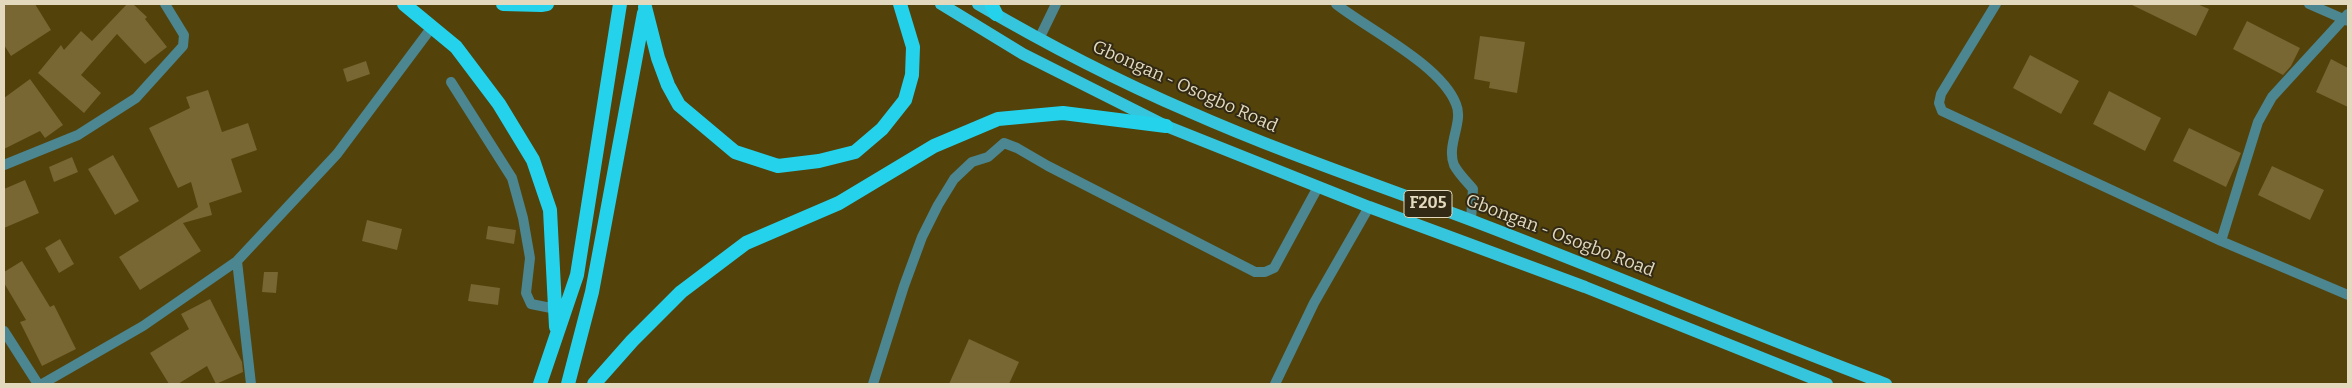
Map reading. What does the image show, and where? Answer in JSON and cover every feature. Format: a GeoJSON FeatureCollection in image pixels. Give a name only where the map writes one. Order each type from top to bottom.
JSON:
{"type":"FeatureCollection","features":[{"type":"Feature","properties":{"kind":"highway"},"geometry":{"type":"LineString","coordinates":[[404,4],[461,54],[499,104],[533,160],[550,210],[556,337]]}},
{"type":"Feature","properties":{"kind":"highway"},"geometry":{"type":"LineString","coordinates":[[503,4],[541,6],[547,4]]}},
{"type":"Feature","properties":{"kind":"highway"},"geometry":{"type":"LineString","coordinates":[[540,384],[577,275],[620,4]]}},
{"type":"Feature","properties":{"kind":"highway"},"geometry":{"type":"LineString","coordinates":[[646,5],[661,67],[679,105],[735,152],[778,166],[819,161],[855,152],[882,129],[904,100],[912,75],[913,47],[900,4]]}},
{"type":"Feature","properties":{"kind":"highway"},"geometry":{"type":"LineString","coordinates":[[568,384],[592,292],[646,5]]}},
{"type":"Feature","properties":{"kind":"highway"},"geometry":{"type":"LineString","coordinates":[[594,384],[632,341],[681,292],[746,244],[839,203],[934,146],[998,119],[1063,113],[1166,126]]}},
{"type":"Feature","properties":{"kind":"main road","name":"F205"},"geometry":{"type":"LineString","coordinates":[[941,4],[1023,54],[1166,126],[1369,207],[1585,287],[1827,384]]}},
{"type":"Feature","properties":{"kind":"main road","name":"Gbongan - Osogbo Road"},"geometry":{"type":"LineString","coordinates":[[978,4],[994,9],[1039,39],[1189,112],[1292,154],[1471,220],[1886,384]]}},
{"type":"Feature","properties":{"kind":"street"},"geometry":{"type":"LineString","coordinates":[[4,165],[78,135],[136,98],[183,46],[185,41],[184,35],[165,4]]}},
{"type":"Feature","properties":{"kind":"street"},"geometry":{"type":"LineString","coordinates":[[1039,39],[1056,4]]}},
{"type":"Feature","properties":{"kind":"street"},"geometry":{"type":"LineString","coordinates":[[1336,4],[1358,21],[1397,45],[1441,79],[1457,104],[1458,115],[1453,140],[1454,164],[1473,189],[1471,220]]}},
{"type":"Feature","properties":{"kind":"street"},"geometry":{"type":"LineString","coordinates":[[1996,4],[1941,94],[1939,102],[1942,111],[2221,241],[2348,295]]}},
{"type":"Feature","properties":{"kind":"street"},"geometry":{"type":"LineString","coordinates":[[2221,241],[2258,122],[2272,97],[2347,18],[2309,4]]}},
{"type":"Feature","properties":{"kind":"street"},"geometry":{"type":"LineString","coordinates":[[42,384],[143,326],[237,261],[336,154],[432,27]]}},
{"type":"Feature","properties":{"kind":"street"},"geometry":{"type":"LineString","coordinates":[[451,82],[512,178],[523,218],[530,258],[526,293],[531,304],[556,309]]}},
{"type":"Feature","properties":{"kind":"street"},"geometry":{"type":"LineString","coordinates":[[873,384],[904,286],[922,237],[938,205],[954,180],[972,162],[988,157],[1004,143],[1018,148],[1048,166],[1255,272],[1265,272],[1274,268],[1318,187]]}},
{"type":"Feature","properties":{"kind":"street"},"geometry":{"type":"LineString","coordinates":[[1275,384],[1314,303],[1369,207]]}},
{"type":"Feature","properties":{"kind":"street"},"geometry":{"type":"LineString","coordinates":[[237,261],[251,384]]}},
{"type":"Feature","properties":{"kind":"street"},"geometry":{"type":"LineString","coordinates":[[4,331],[38,384]]}},
{"type":"Feature","properties":{"kind":"building"},"geometry":{"type":"Polygon","coordinates":[[[4,4],[35,4],[51,30],[11,56],[4,45],[4,4]]]}},
{"type":"Feature","properties":{"kind":"building"},"geometry":{"type":"Polygon","coordinates":[[[127,4],[133,4],[147,17],[145,19],[167,47],[145,64],[117,34],[81,75],[101,93],[84,113],[38,73],[61,45],[64,50],[81,31],[92,41],[127,4]]]}},
{"type":"Feature","properties":{"kind":"building"},"geometry":{"type":"Polygon","coordinates":[[[2130,4],[2197,4],[2209,9],[2196,36],[2130,4]]]}},
{"type":"Feature","properties":{"kind":"building"},"geometry":{"type":"Polygon","coordinates":[[[2247,21],[2300,48],[2291,66],[2283,75],[2233,49],[2247,21]]]}},
{"type":"Feature","properties":{"kind":"building"},"geometry":{"type":"Polygon","coordinates":[[[1480,36],[1525,42],[1517,93],[1489,88],[1490,82],[1474,79],[1480,36]]]}},
{"type":"Feature","properties":{"kind":"building"},"geometry":{"type":"Polygon","coordinates":[[[2030,55],[2079,81],[2061,114],[2013,88],[2030,55]]]}},
{"type":"Feature","properties":{"kind":"building"},"geometry":{"type":"Polygon","coordinates":[[[2331,59],[2348,68],[2348,107],[2316,92],[2331,59]]]}},
{"type":"Feature","properties":{"kind":"building"},"geometry":{"type":"Polygon","coordinates":[[[366,61],[370,74],[347,82],[343,69],[366,61]]]}},
{"type":"Feature","properties":{"kind":"building"},"geometry":{"type":"Polygon","coordinates":[[[30,79],[63,125],[45,138],[40,131],[4,149],[4,98],[30,79]]]}},
{"type":"Feature","properties":{"kind":"building"},"geometry":{"type":"Polygon","coordinates":[[[208,90],[222,132],[248,123],[257,150],[231,159],[242,192],[209,203],[212,215],[183,223],[201,251],[140,290],[119,257],[198,207],[191,182],[178,188],[149,128],[190,108],[186,97],[208,90]]]}},
{"type":"Feature","properties":{"kind":"building"},"geometry":{"type":"Polygon","coordinates":[[[2109,91],[2161,118],[2145,151],[2093,124],[2109,91]]]}},
{"type":"Feature","properties":{"kind":"building"},"geometry":{"type":"Polygon","coordinates":[[[2189,128],[2241,153],[2226,187],[2173,161],[2189,128]]]}},
{"type":"Feature","properties":{"kind":"building"},"geometry":{"type":"Polygon","coordinates":[[[113,155],[139,201],[115,215],[88,169],[113,155]]]}},
{"type":"Feature","properties":{"kind":"building"},"geometry":{"type":"Polygon","coordinates":[[[72,157],[78,172],[54,182],[49,167],[72,157]]]}},
{"type":"Feature","properties":{"kind":"building"},"geometry":{"type":"Polygon","coordinates":[[[2272,166],[2324,190],[2310,220],[2258,195],[2272,166]]]}},
{"type":"Feature","properties":{"kind":"building"},"geometry":{"type":"Polygon","coordinates":[[[25,180],[39,213],[4,228],[4,189],[25,180]]]}},
{"type":"Feature","properties":{"kind":"building"},"geometry":{"type":"Polygon","coordinates":[[[367,220],[402,229],[397,250],[362,241],[367,220]]]}},
{"type":"Feature","properties":{"kind":"building"},"geometry":{"type":"Polygon","coordinates":[[[488,226],[516,230],[514,244],[486,239],[488,226]]]}},
{"type":"Feature","properties":{"kind":"building"},"geometry":{"type":"Polygon","coordinates":[[[60,239],[74,264],[59,273],[45,248],[60,239]]]}},
{"type":"Feature","properties":{"kind":"building"},"geometry":{"type":"Polygon","coordinates":[[[22,261],[50,307],[54,305],[76,349],[42,366],[20,322],[26,320],[4,283],[4,272],[22,261]]]}},
{"type":"Feature","properties":{"kind":"building"},"geometry":{"type":"Polygon","coordinates":[[[264,272],[278,272],[276,293],[262,292],[264,272]]]}},
{"type":"Feature","properties":{"kind":"building"},"geometry":{"type":"Polygon","coordinates":[[[471,284],[500,288],[498,305],[468,301],[471,284]]]}},
{"type":"Feature","properties":{"kind":"building"},"geometry":{"type":"Polygon","coordinates":[[[210,299],[242,362],[243,372],[216,384],[207,366],[178,384],[169,384],[150,353],[189,329],[181,314],[210,299]]]}},
{"type":"Feature","properties":{"kind":"building"},"geometry":{"type":"Polygon","coordinates":[[[969,339],[1019,362],[1009,384],[949,384],[969,339]]]}}]}
